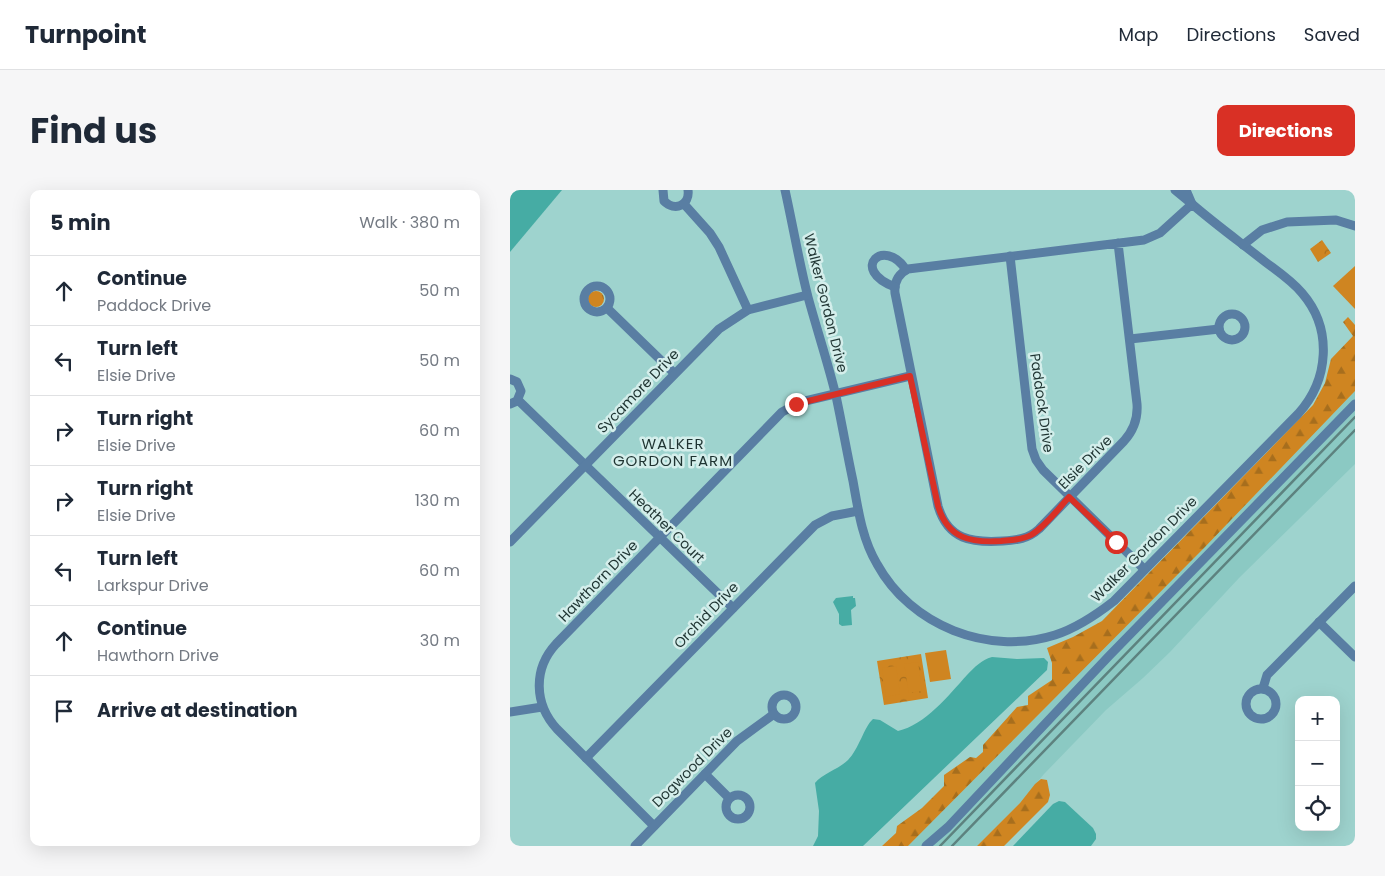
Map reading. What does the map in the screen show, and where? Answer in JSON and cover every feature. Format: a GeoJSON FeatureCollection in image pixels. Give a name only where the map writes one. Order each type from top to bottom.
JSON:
{"type":"FeatureCollection","features":[{"type":"Feature","properties":{"kind":"street"},"geometry":{"type":"LineString","coordinates":[[663,190],[663,199],[668,205],[675,207],[684,204],[688,196],[688,190]]}},
{"type":"Feature","properties":{"kind":"street","name":"Walker Gordon Drive"},"geometry":{"type":"LineString","coordinates":[[785,190],[807,295],[835,394],[858,511],[867,542],[876,562],[885,578],[909,605],[939,625],[988,641],[1003,642],[1032,640],[1057,634],[1091,618],[1114,601],[1303,408],[1313,394],[1320,378],[1323,362],[1323,336],[1311,305],[1295,285],[1175,190]]}},
{"type":"Feature","properties":{"kind":"street","name":"Walker Gordon Drive"},"geometry":{"type":"LineString","coordinates":[[1186,190],[1192,204]]}},
{"type":"Feature","properties":{"kind":"street"},"geometry":{"type":"LineString","coordinates":[[684,204],[719,247],[748,310]]}},
{"type":"Feature","properties":{"kind":"street"},"geometry":{"type":"LineString","coordinates":[[906,270],[889,255],[882,255],[874,260],[872,267],[874,274],[895,287],[898,278],[906,270],[912,268],[1144,240],[1155,236],[1192,204]]}},
{"type":"Feature","properties":{"kind":"street"},"geometry":{"type":"LineString","coordinates":[[1243,245],[1257,232],[1287,222],[1336,220],[1355,226]]}},
{"type":"Feature","properties":{"kind":"street","name":"Elsie Drive"},"geometry":{"type":"LineString","coordinates":[[895,287],[910,376],[938,506],[943,519],[955,533],[978,542],[1025,538],[1035,532],[1127,438],[1135,424],[1137,404],[1118,243]]}},
{"type":"Feature","properties":{"kind":"street","name":"Paddock Drive"},"geometry":{"type":"LineString","coordinates":[[1010,256],[1032,451],[1040,467],[1144,569]]}},
{"type":"Feature","properties":{"kind":"street","name":"Sycamore Drive"},"geometry":{"type":"LineString","coordinates":[[510,542],[719,329],[748,310],[807,295]]}},
{"type":"Feature","properties":{"kind":"street"},"geometry":{"type":"LineString","coordinates":[[607,308],[674,373]]}},
{"type":"Feature","properties":{"kind":"street"},"geometry":{"type":"LineString","coordinates":[[1130,339],[1218,329]]}},
{"type":"Feature","properties":{"kind":"street","name":"Hawthorn Drive"},"geometry":{"type":"LineString","coordinates":[[654,826],[553,725],[542,707],[539,692],[539,676],[549,652],[782,412],[800,402],[910,376]]}},
{"type":"Feature","properties":{"kind":"street","name":"Heather Court"},"geometry":{"type":"LineString","coordinates":[[510,379],[518,382],[520,386],[521,394],[514,402],[585,466],[733,608]]}},
{"type":"Feature","properties":{"kind":"street"},"geometry":{"type":"LineString","coordinates":[[926,846],[948,827],[1103,662],[1355,404]]}},
{"type":"Feature","properties":{"kind":"street","name":"Orchid Drive"},"geometry":{"type":"LineString","coordinates":[[586,758],[815,524],[832,516],[858,511]]}},
{"type":"Feature","properties":{"kind":"street"},"geometry":{"type":"LineString","coordinates":[[1263,688],[1267,675],[1355,586]]}},
{"type":"Feature","properties":{"kind":"street"},"geometry":{"type":"LineString","coordinates":[[1319,622],[1355,657]]}},
{"type":"Feature","properties":{"kind":"street"},"geometry":{"type":"LineString","coordinates":[[510,712],[542,707]]}},
{"type":"Feature","properties":{"kind":"street","name":"Dogwood Drive"},"geometry":{"type":"LineString","coordinates":[[635,846],[740,738],[774,714]]}},
{"type":"Feature","properties":{"kind":"street"},"geometry":{"type":"LineString","coordinates":[[705,774],[729,798]]}},
{"type":"Feature","properties":{"kind":"shaded area"},"geometry":{"type":"Polygon","coordinates":[[[1355,391],[1355,464],[1239,578],[1170,652],[1106,710],[1044,774],[1020,803],[977,846],[908,846],[1205,547],[1355,391]]]}},
{"type":"Feature","properties":{"kind":"green space"},"geometry":{"type":"Polygon","coordinates":[[[1322,240],[1331,253],[1318,262],[1310,249],[1322,240]]]}},
{"type":"Feature","properties":{"kind":"green space"},"geometry":{"type":"Polygon","coordinates":[[[1355,266],[1355,309],[1333,286],[1355,266]]]}},
{"type":"Feature","properties":{"kind":"green space"},"geometry":{"type":"Polygon","coordinates":[[[596,291],[602,293],[604,299],[602,305],[596,307],[590,305],[588,299],[590,293],[596,291]]]}},
{"type":"Feature","properties":{"kind":"green space"},"geometry":{"type":"Polygon","coordinates":[[[1348,317],[1355,325],[1355,391],[1205,547],[908,846],[882,846],[896,833],[897,826],[922,808],[944,786],[944,775],[970,757],[976,758],[983,752],[983,745],[1017,707],[1028,705],[1028,696],[1052,680],[1052,663],[1047,648],[1073,637],[1102,621],[1313,405],[1325,383],[1331,359],[1353,336],[1343,322],[1348,317]]]}},
{"type":"Feature","properties":{"kind":"green space"},"geometry":{"type":"Polygon","coordinates":[[[946,650],[951,679],[930,682],[925,653],[946,650]]]}},
{"type":"Feature","properties":{"kind":"green space"},"geometry":{"type":"Polygon","coordinates":[[[921,654],[928,698],[884,705],[877,661],[921,654]]]}},
{"type":"Feature","properties":{"kind":"green space"},"geometry":{"type":"Polygon","coordinates":[[[918,662],[922,691],[909,693],[904,664],[918,662]]]}},
{"type":"Feature","properties":{"kind":"green space"},"geometry":{"type":"Polygon","coordinates":[[[896,666],[900,694],[886,697],[882,668],[896,666]]]}},
{"type":"Feature","properties":{"kind":"green space"},"geometry":{"type":"Polygon","coordinates":[[[1041,779],[1047,780],[1050,795],[1048,802],[1004,846],[977,846],[1020,803],[1041,779]]]}},
{"type":"Feature","properties":{"kind":"water"},"geometry":{"type":"Polygon","coordinates":[[[510,190],[562,190],[510,252],[510,190]]]}},
{"type":"Feature","properties":{"kind":"water"},"geometry":{"type":"Polygon","coordinates":[[[853,596],[856,606],[851,610],[852,625],[842,626],[839,624],[839,614],[833,602],[836,598],[853,596]]]}},
{"type":"Feature","properties":{"kind":"water"},"geometry":{"type":"Polygon","coordinates":[[[992,657],[1017,659],[1044,658],[1048,662],[1047,670],[863,846],[813,846],[818,836],[819,811],[815,783],[848,760],[873,719],[880,720],[898,731],[918,723],[936,708],[978,664],[992,657]]]}},
{"type":"Feature","properties":{"kind":"water"},"geometry":{"type":"Polygon","coordinates":[[[1059,801],[1065,802],[1093,828],[1096,839],[1091,846],[1013,846],[1053,804],[1059,801]]]}},
{"type":"Feature","properties":{"kind":"railway"},"geometry":{"type":"LineString","coordinates":[[940,846],[1355,417]]}},
{"type":"Feature","properties":{"kind":"railway"},"geometry":{"type":"LineString","coordinates":[[952,846],[1355,430]]}},
{"type":"Feature","properties":{"kind":"district","name":"WALKER GORDON FARM"},"geometry":{"type":"Point","coordinates":[673,452]}},
{"type":"Feature","properties":{"kind":"route"},"geometry":{"type":"LineString","coordinates":[[796,404],[910,376],[940,513],[947,525],[955,533],[978,542],[1019,540],[1032,535],[1069,497],[1116,542]]}}]}
